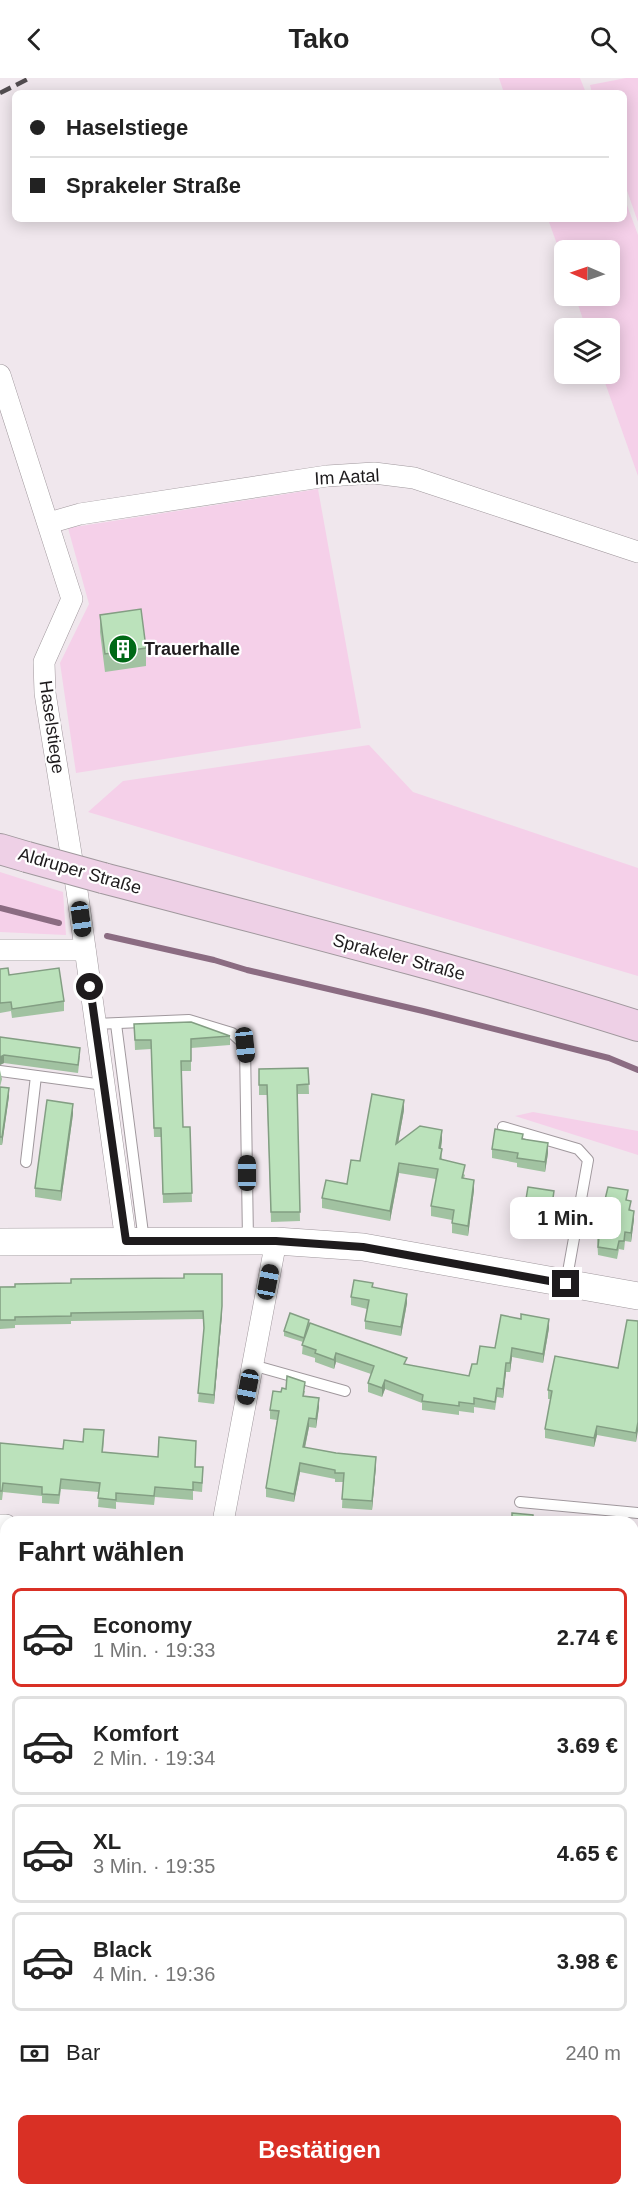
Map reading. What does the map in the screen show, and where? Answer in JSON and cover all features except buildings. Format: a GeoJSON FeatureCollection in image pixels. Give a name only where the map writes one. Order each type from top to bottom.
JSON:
{"type":"FeatureCollection","features":[{"type":"Feature","properties":{"kind":"main road","name":"Aldruper Straße"},"geometry":{"type":"LineString","coordinates":[[14,853],[159,893]]}},
{"type":"Feature","properties":{"kind":"main road","name":"Sprakeler Straße"},"geometry":{"type":"LineString","coordinates":[[159,893],[504,985],[638,1026]]}},
{"type":"Feature","properties":{"kind":"street","name":"Haselstiege"},"geometry":{"type":"LineString","coordinates":[[1,382],[72,599],[44,662],[45,693],[85,950],[106,1024],[104,1085],[135,1241]]}},
{"type":"Feature","properties":{"kind":"street","name":"Im Aatal"},"geometry":{"type":"LineString","coordinates":[[48,523],[92,512],[327,476],[374,473],[414,478],[638,552]]}},
{"type":"Feature","properties":{"kind":"street"},"geometry":{"type":"LineString","coordinates":[[0,950],[85,950]]}},
{"type":"Feature","properties":{"kind":"street"},"geometry":{"type":"LineString","coordinates":[[0,1242],[276,1241],[363,1247],[638,1296]]}},
{"type":"Feature","properties":{"kind":"street"},"geometry":{"type":"LineString","coordinates":[[224,1516],[276,1241]]}},
{"type":"Feature","properties":{"kind":"lane"},"geometry":{"type":"LineString","coordinates":[[135,1241],[106,1024],[189,1020],[232,1033],[245,1045],[248,1241]]}},
{"type":"Feature","properties":{"kind":"lane"},"geometry":{"type":"LineString","coordinates":[[0,1071],[104,1085]]}},
{"type":"Feature","properties":{"kind":"lane"},"geometry":{"type":"LineString","coordinates":[[26,1162],[36,1076]]}},
{"type":"Feature","properties":{"kind":"lane"},"geometry":{"type":"LineString","coordinates":[[503,1127],[578,1149],[588,1160],[566,1284]]}},
{"type":"Feature","properties":{"kind":"lane"},"geometry":{"type":"LineString","coordinates":[[252,1365],[345,1391]]}},
{"type":"Feature","properties":{"kind":"lane"},"geometry":{"type":"LineString","coordinates":[[520,1502],[638,1513]]}},
{"type":"Feature","properties":{"kind":"shaded area"},"geometry":{"type":"Polygon","coordinates":[[[499,78],[580,78],[585,90],[503,90],[499,78]]]}},
{"type":"Feature","properties":{"kind":"shaded area"},"geometry":{"type":"Polygon","coordinates":[[[638,78],[638,222],[627,191],[627,90],[591,90],[590,85],[638,78]]]}},
{"type":"Feature","properties":{"kind":"shaded area"},"geometry":{"type":"Polygon","coordinates":[[[627,205],[638,235],[638,476],[606,384],[620,384],[620,318],[583,318],[578,306],[620,306],[620,240],[555,240],[549,222],[627,222],[627,205]]]}},
{"type":"Feature","properties":{"kind":"shaded area"},"geometry":{"type":"Polygon","coordinates":[[[318,489],[361,728],[76,773],[60,663],[89,604],[68,528],[318,489]]]}},
{"type":"Feature","properties":{"kind":"shaded area"},"geometry":{"type":"Polygon","coordinates":[[[369,745],[413,792],[638,868],[638,976],[88,812],[123,781],[369,745]]]}},
{"type":"Feature","properties":{"kind":"shaded area"},"geometry":{"type":"Polygon","coordinates":[[[0,872],[63,892],[66,935],[0,932],[0,872]]]}},
{"type":"Feature","properties":{"kind":"shaded area"},"geometry":{"type":"Polygon","coordinates":[[[533,1112],[638,1131],[638,1155],[515,1116],[533,1112]]]}},
{"type":"Feature","properties":{"kind":"waterway"},"geometry":{"type":"LineString","coordinates":[[0,908],[59,923]]}},
{"type":"Feature","properties":{"kind":"waterway"},"geometry":{"type":"LineString","coordinates":[[107,936],[423,1011],[609,1058],[638,1070]]}},
{"type":"Feature","properties":{"kind":"railway"},"geometry":{"type":"LineString","coordinates":[[0,93],[30,78]]}},
{"type":"Feature","properties":{"kind":"place","name":"Trauerhalle"},"geometry":{"type":"Point","coordinates":[123,649]}},
{"type":"Feature","properties":{"kind":"route"},"geometry":{"type":"LineString","coordinates":[[90,987],[126,1241],[276,1241],[363,1247],[566,1284]]}}]}
